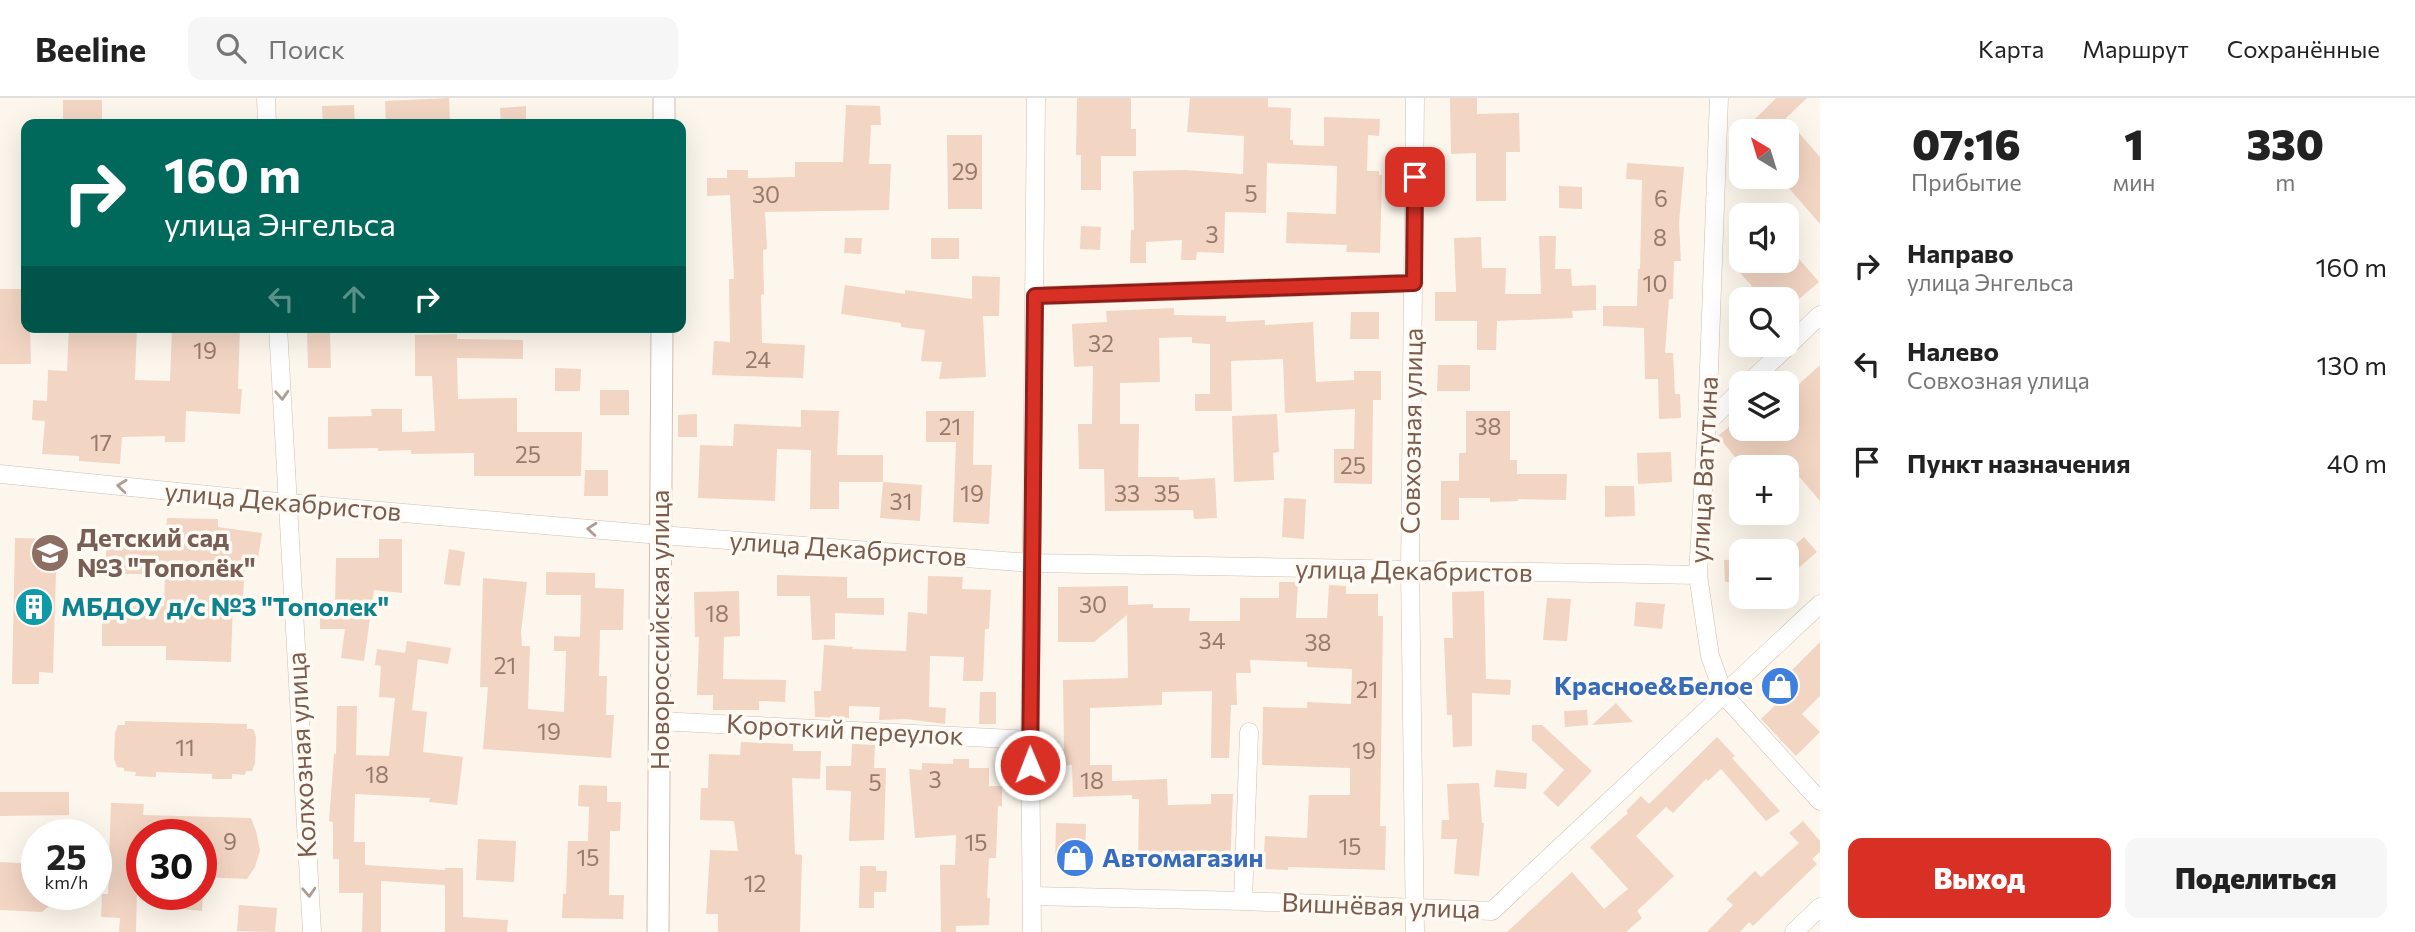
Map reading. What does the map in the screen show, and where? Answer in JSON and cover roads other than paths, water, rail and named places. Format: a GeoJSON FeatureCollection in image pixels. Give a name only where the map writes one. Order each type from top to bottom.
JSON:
{"type":"FeatureCollection","features":[{"type":"Feature","properties":{"kind":"street"},"geometry":{"type":"LineString","coordinates":[[266,98],[267,119]]}},
{"type":"Feature","properties":{"kind":"street"},"geometry":{"type":"LineString","coordinates":[[664,98],[664,119]]}},
{"type":"Feature","properties":{"kind":"street"},"geometry":{"type":"LineString","coordinates":[[1032,932],[1030,740],[1036,98]]}},
{"type":"Feature","properties":{"kind":"street","name":"Совхозная улица"},"geometry":{"type":"LineString","coordinates":[[1415,98],[1410,571],[1415,932]]}},
{"type":"Feature","properties":{"kind":"street","name":"улица Ватутина"},"geometry":{"type":"LineString","coordinates":[[1720,98],[1698,575],[1710,656],[1724,695],[1820,801]]}},
{"type":"Feature","properties":{"kind":"street"},"geometry":{"type":"LineString","coordinates":[[1035,296],[1414,283]]}},
{"type":"Feature","properties":{"kind":"street"},"geometry":{"type":"LineString","coordinates":[[1762,371],[1820,315]]}},
{"type":"Feature","properties":{"kind":"street","name":"Колхозная улица"},"geometry":{"type":"LineString","coordinates":[[278,333],[312,932]]}},
{"type":"Feature","properties":{"kind":"street","name":"Новороссийская улица"},"geometry":{"type":"LineString","coordinates":[[658,932],[662,333]]}},
{"type":"Feature","properties":{"kind":"street"},"geometry":{"type":"LineString","coordinates":[[1707,423],[1729,402]]}},
{"type":"Feature","properties":{"kind":"street","name":"улица Декабристов"},"geometry":{"type":"LineString","coordinates":[[0,474],[288,503],[1032,563],[1698,575]]}},
{"type":"Feature","properties":{"kind":"street","name":"Вишнёвая улица"},"geometry":{"type":"LineString","coordinates":[[1032,896],[1492,911],[1820,604]]}},
{"type":"Feature","properties":{"kind":"street","name":"Короткий переулок"},"geometry":{"type":"LineString","coordinates":[[659,721],[1030,740]]}},
{"type":"Feature","properties":{"kind":"street"},"geometry":{"type":"LineString","coordinates":[[1242,901],[1249,732]]}},
{"type":"Feature","properties":{"kind":"street"},"geometry":{"type":"LineString","coordinates":[[1794,932],[1820,907]]}},
{"type":"Feature","properties":{"kind":"place","name":"Детский сад №3 \"Тополёк\""},"geometry":{"type":"Point","coordinates":[50,553]}},
{"type":"Feature","properties":{"kind":"place","name":"МБДОУ д/с №3 \"Тополек\""},"geometry":{"type":"Point","coordinates":[34,607]}},
{"type":"Feature","properties":{"kind":"place","name":"Красное&Белое"},"geometry":{"type":"Point","coordinates":[1780,686]}},
{"type":"Feature","properties":{"kind":"place","name":"Автомагазин"},"geometry":{"type":"Point","coordinates":[1075,858]}}]}
